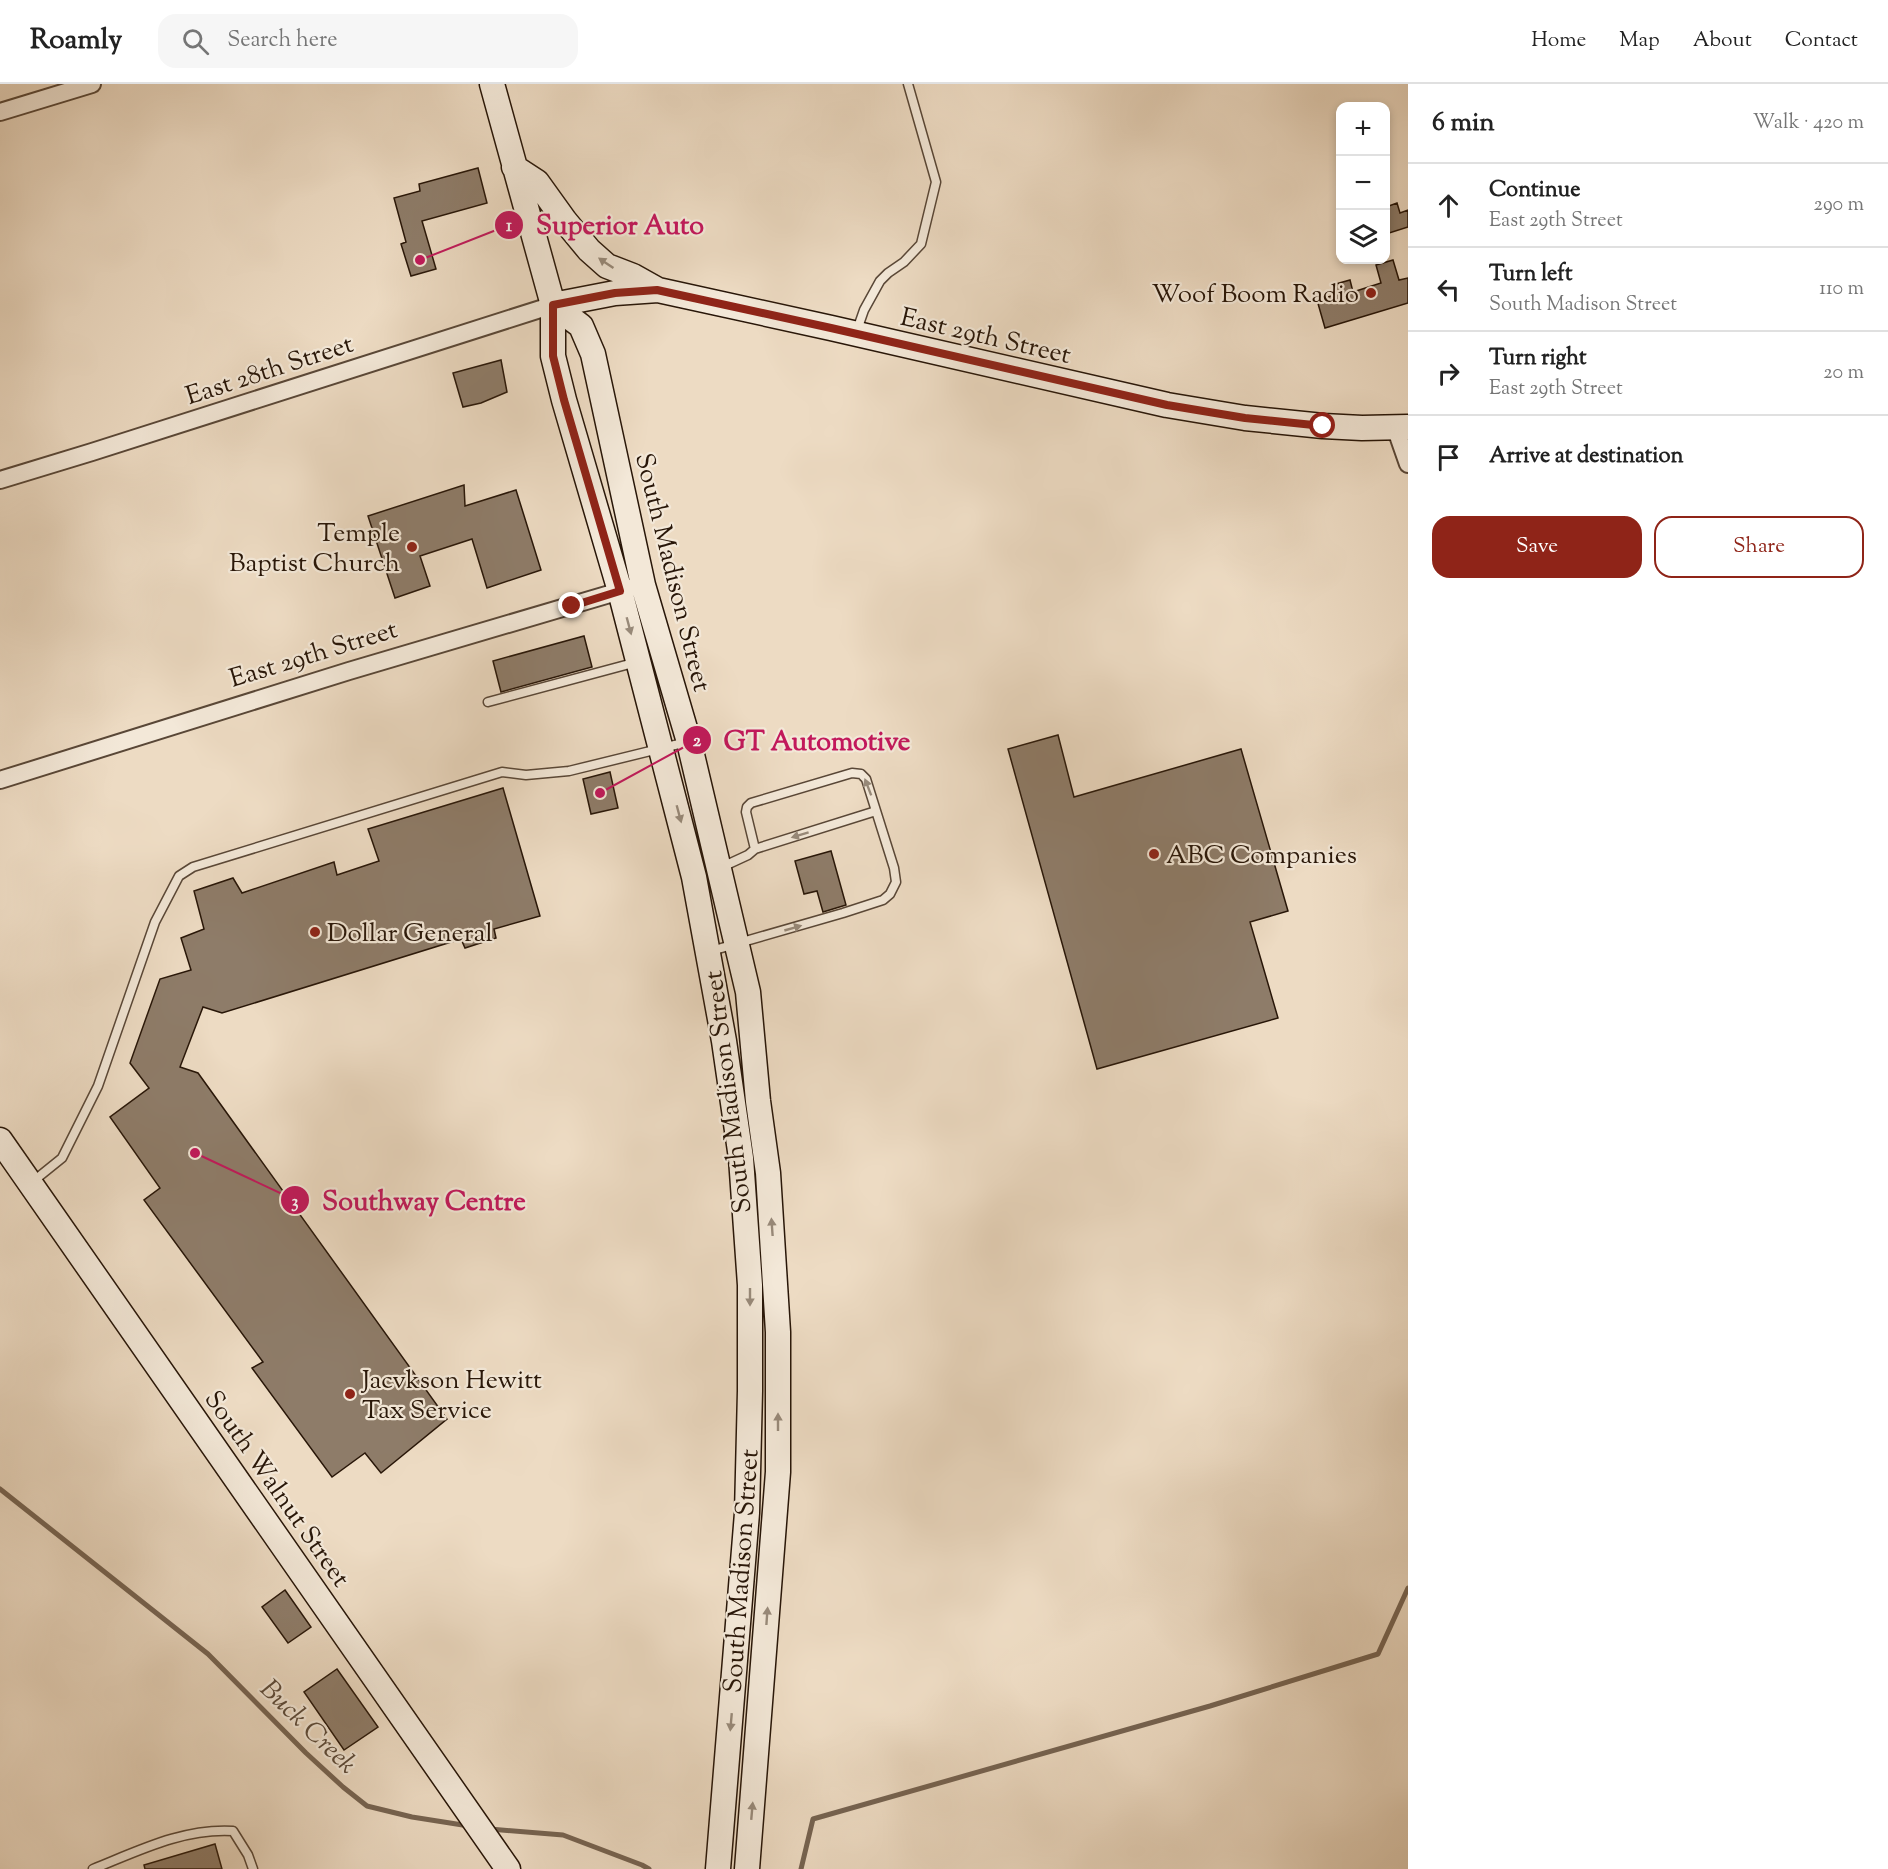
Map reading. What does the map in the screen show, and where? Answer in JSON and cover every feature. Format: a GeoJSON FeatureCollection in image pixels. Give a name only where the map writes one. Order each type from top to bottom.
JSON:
{"type":"FeatureCollection","features":[{"type":"Feature","properties":{"kind":"main road","name":"South Madison Street"},"geometry":{"type":"LineString","coordinates":[[492,84],[553,305],[553,356],[564,400],[620,591],[689,742],[750,1002],[758,1101],[768,1173],[778,1332],[778,1472],[747,1869]]}},
{"type":"Feature","properties":{"kind":"main road"},"geometry":{"type":"LineString","coordinates":[[514,167],[537,182],[589,250],[607,266],[633,276],[657,290]]}},
{"type":"Feature","properties":{"kind":"main road","name":"East 29th Street"},"geometry":{"type":"LineString","coordinates":[[553,305],[615,293],[657,290],[856,333],[1167,405],[1268,420],[1333,426],[1402,427]]}},
{"type":"Feature","properties":{"kind":"main road","name":"South Madison Street"},"geometry":{"type":"LineString","coordinates":[[553,305],[580,326],[593,354],[644,585],[661,749],[694,877],[724,1041],[741,1158],[750,1284],[747,1513],[718,1869]]}},
{"type":"Feature","properties":{"kind":"main road","name":"South Walnut Street"},"geometry":{"type":"LineString","coordinates":[[0,1140],[508,1869]]}},
{"type":"Feature","properties":{"kind":"street"},"geometry":{"type":"LineString","coordinates":[[0,112],[92,84]]}},
{"type":"Feature","properties":{"kind":"street","name":"East 28th Street"},"geometry":{"type":"LineString","coordinates":[[0,480],[553,305]]}},
{"type":"Feature","properties":{"kind":"street"},"geometry":{"type":"LineString","coordinates":[[1402,427],[1408,464]]}},
{"type":"Feature","properties":{"kind":"street","name":"East 29th Street"},"geometry":{"type":"LineString","coordinates":[[0,780],[349,671],[644,585]]}},
{"type":"Feature","properties":{"kind":"lane"},"geometry":{"type":"LineString","coordinates":[[856,333],[864,310],[880,281],[904,262],[921,244],[936,182],[908,84]]}},
{"type":"Feature","properties":{"kind":"lane"},"geometry":{"type":"LineString","coordinates":[[488,702],[651,658]]}},
{"type":"Feature","properties":{"kind":"lane"},"geometry":{"type":"LineString","coordinates":[[30,1184],[62,1158],[98,1086],[155,922],[179,876],[193,867],[502,772],[526,776],[569,771],[689,742]]}},
{"type":"Feature","properties":{"kind":"lane"},"geometry":{"type":"LineString","coordinates":[[708,952],[883,900],[890,894],[896,882],[894,868],[866,779],[861,774],[852,773],[751,802],[746,812],[755,849]]}},
{"type":"Feature","properties":{"kind":"lane"},"geometry":{"type":"LineString","coordinates":[[718,868],[748,855],[755,849],[876,811]]}},
{"type":"Feature","properties":{"kind":"lane"},"geometry":{"type":"LineString","coordinates":[[93,1869],[171,1838],[212,1830],[233,1831],[248,1855],[253,1869]]}},
{"type":"Feature","properties":{"kind":"building"},"geometry":{"type":"Polygon","coordinates":[[[478,168],[487,203],[422,221],[436,269],[411,276],[401,244],[406,242],[394,198],[420,191],[419,184],[478,168]]]}},
{"type":"Feature","properties":{"kind":"building"},"geometry":{"type":"Polygon","coordinates":[[[1397,203],[1400,213],[1408,210],[1408,227],[1390,233],[1390,206],[1397,203]]]}},
{"type":"Feature","properties":{"kind":"building","name":"Woof Boom Radio"},"geometry":{"type":"Polygon","coordinates":[[[1393,260],[1399,280],[1408,278],[1408,303],[1325,328],[1317,300],[1335,295],[1332,285],[1350,280],[1353,292],[1381,283],[1376,265],[1390,264],[1390,261],[1393,260]]]}},
{"type":"Feature","properties":{"kind":"building"},"geometry":{"type":"Polygon","coordinates":[[[501,360],[507,392],[481,403],[463,407],[453,373],[501,360]]]}},
{"type":"Feature","properties":{"kind":"building","name":"Temple Baptist Church"},"geometry":{"type":"Polygon","coordinates":[[[464,485],[465,506],[516,490],[541,570],[487,588],[472,539],[420,556],[430,586],[395,598],[368,516],[464,485]]]}},
{"type":"Feature","properties":{"kind":"building"},"geometry":{"type":"Polygon","coordinates":[[[584,636],[592,667],[501,692],[493,661],[584,636]]]}},
{"type":"Feature","properties":{"kind":"building","name":"ABC Companies"},"geometry":{"type":"Polygon","coordinates":[[[1058,735],[1074,797],[1241,749],[1288,911],[1250,922],[1278,1018],[1097,1069],[1008,749],[1058,735]]]}},
{"type":"Feature","properties":{"kind":"building"},"geometry":{"type":"Polygon","coordinates":[[[610,772],[618,808],[591,814],[583,779],[610,772]]]}},
{"type":"Feature","properties":{"kind":"building"},"geometry":{"type":"Polygon","coordinates":[[[503,788],[540,916],[494,929],[496,938],[465,948],[461,939],[222,1013],[203,1007],[180,1067],[198,1073],[447,1419],[381,1473],[365,1453],[332,1477],[252,1368],[263,1362],[144,1200],[160,1188],[110,1117],[149,1088],[130,1063],[160,979],[191,970],[181,938],[204,929],[194,891],[233,878],[242,893],[334,862],[337,875],[379,861],[368,829],[503,788]]]}},
{"type":"Feature","properties":{"kind":"building"},"geometry":{"type":"Polygon","coordinates":[[[831,851],[846,905],[823,912],[817,891],[804,894],[795,861],[831,851]]]}},
{"type":"Feature","properties":{"kind":"building"},"geometry":{"type":"Polygon","coordinates":[[[285,1590],[311,1627],[288,1643],[262,1607],[285,1590]]]}},
{"type":"Feature","properties":{"kind":"building"},"geometry":{"type":"Polygon","coordinates":[[[337,1669],[378,1727],[344,1750],[304,1692],[337,1669]]]}},
{"type":"Feature","properties":{"kind":"building"},"geometry":{"type":"Polygon","coordinates":[[[215,1844],[222,1869],[145,1869],[144,1865],[215,1844]]]}},
{"type":"Feature","properties":{"kind":"waterway","name":"Buck Creek"},"geometry":{"type":"LineString","coordinates":[[0,1489],[208,1654],[306,1753],[367,1806],[412,1817],[469,1826]]}},
{"type":"Feature","properties":{"kind":"waterway"},"geometry":{"type":"LineString","coordinates":[[801,1869],[813,1819],[1210,1706],[1378,1654],[1408,1588]]}},
{"type":"Feature","properties":{"kind":"waterway","name":"Buck Creek"},"geometry":{"type":"LineString","coordinates":[[490,1829],[563,1835],[649,1869]]}},
{"type":"Feature","properties":{"kind":"place","name":"Superior Auto"},"geometry":{"type":"Point","coordinates":[420,260]}},
{"type":"Feature","properties":{"kind":"place","name":"Woof Boom Radio"},"geometry":{"type":"Point","coordinates":[1371,293]}},
{"type":"Feature","properties":{"kind":"place","name":"Temple Baptist Church"},"geometry":{"type":"Point","coordinates":[412,547]}},
{"type":"Feature","properties":{"kind":"place","name":"GT Automotive"},"geometry":{"type":"Point","coordinates":[600,793]}},
{"type":"Feature","properties":{"kind":"place","name":"ABC Companies"},"geometry":{"type":"Point","coordinates":[1154,854]}},
{"type":"Feature","properties":{"kind":"place","name":"Dollar General"},"geometry":{"type":"Point","coordinates":[315,932]}},
{"type":"Feature","properties":{"kind":"place","name":"Southway Centre"},"geometry":{"type":"Point","coordinates":[195,1153]}},
{"type":"Feature","properties":{"kind":"place","name":"Jacvkson Hewitt Tax Service"},"geometry":{"type":"Point","coordinates":[350,1394]}},
{"type":"Feature","properties":{"kind":"route"},"geometry":{"type":"LineString","coordinates":[[572,606],[620,591],[553,356],[553,305],[615,293],[657,290],[1167,405],[1245,418],[1323,426]]}}]}
